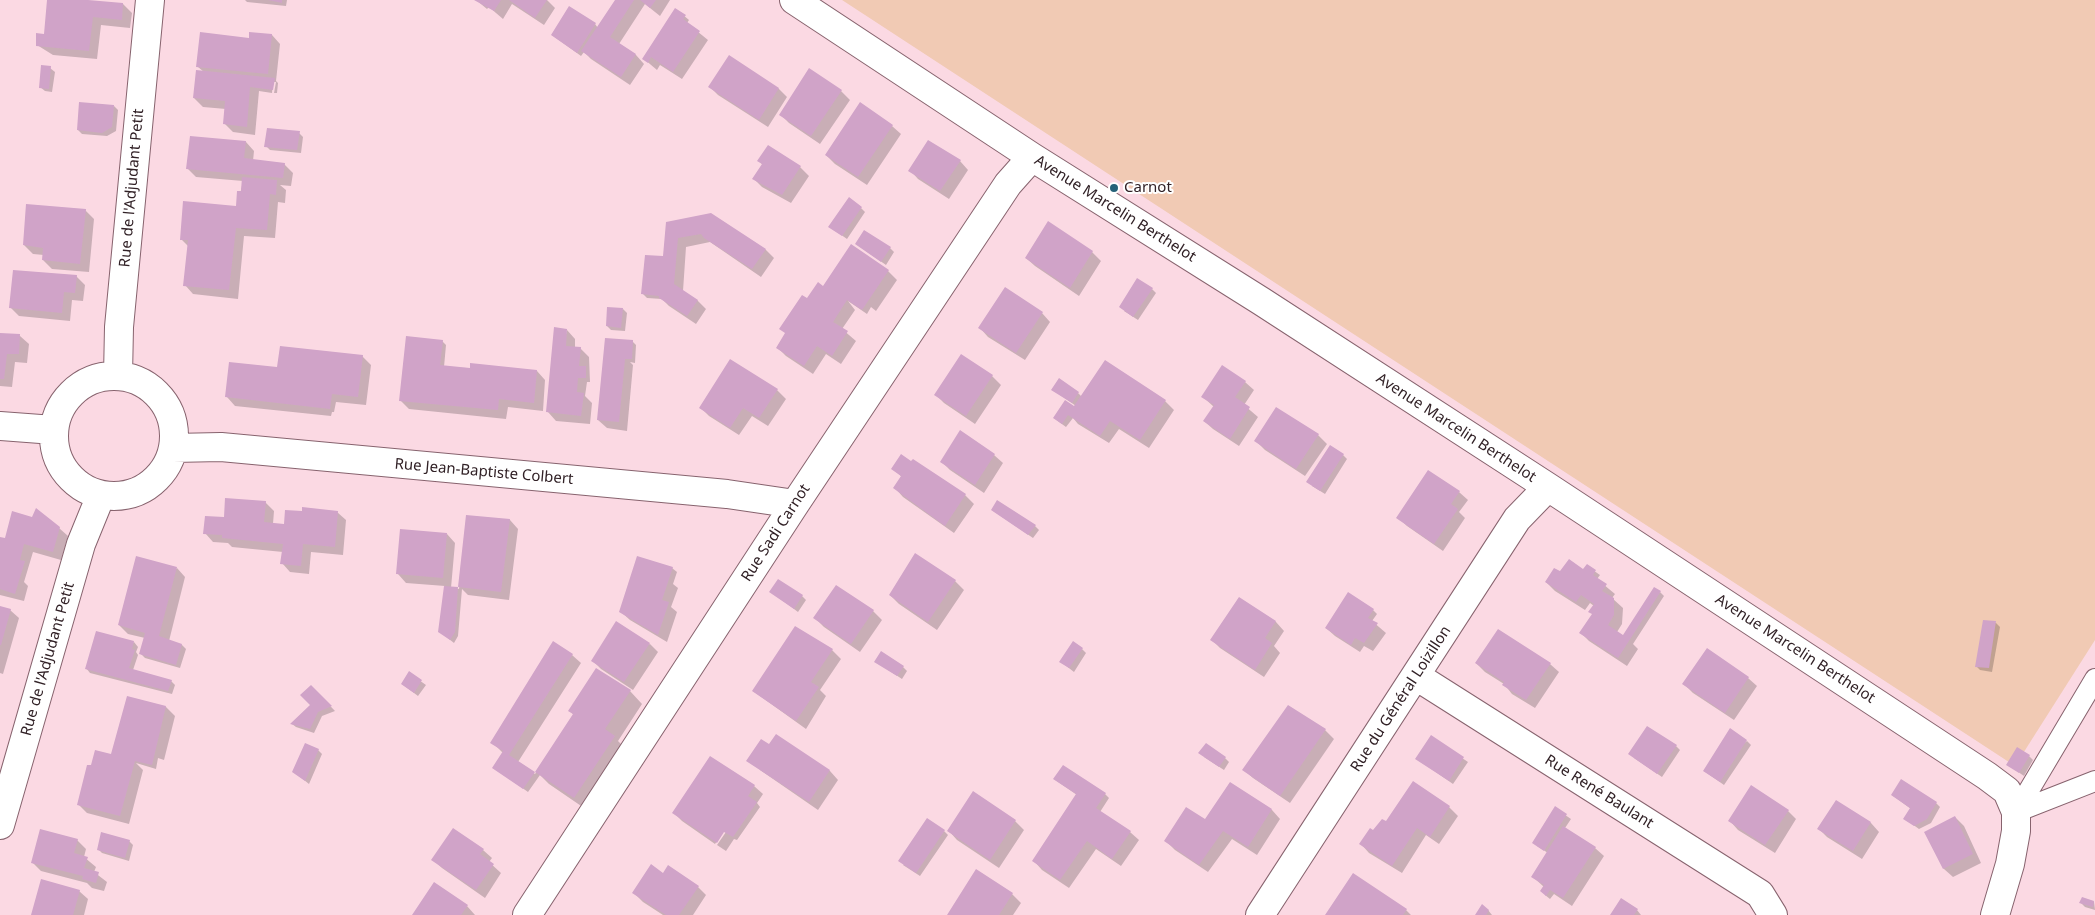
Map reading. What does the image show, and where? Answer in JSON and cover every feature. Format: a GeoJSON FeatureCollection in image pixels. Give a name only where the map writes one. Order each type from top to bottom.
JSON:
{"type":"FeatureCollection","features":[{"type":"Feature","properties":{"kind":"street","name":"Rue de l'Adjudant Petit"},"geometry":{"type":"LineString","coordinates":[[118,376],[119,327],[150,0]]}},
{"type":"Feature","properties":{"kind":"street","name":"Avenue Marcelin Berthelot"},"geometry":{"type":"LineString","coordinates":[[794,0],[1032,157],[1261,301],[1548,487],[2007,791],[2016,812],[2016,830],[2010,864],[1995,915]]}},
{"type":"Feature","properties":{"kind":"street","name":"Rue Sadi Carnot"},"geometry":{"type":"LineString","coordinates":[[527,915],[795,504],[1008,184],[1032,157]]}},
{"type":"Feature","properties":{"kind":"street"},"geometry":{"type":"LineString","coordinates":[[118,376],[138,381],[155,392],[167,408],[173,428],[173,448],[166,466],[155,481],[138,491],[120,496],[101,496],[84,489],[70,478],[60,464],[54,447],[54,430],[59,412],[69,396],[83,384],[100,378],[118,376]]}},
{"type":"Feature","properties":{"kind":"street"},"geometry":{"type":"LineString","coordinates":[[0,426],[54,430]]}},
{"type":"Feature","properties":{"kind":"street","name":"Rue Jean-Baptiste Colbert"},"geometry":{"type":"LineString","coordinates":[[173,448],[241,449],[717,493],[795,504]]}},
{"type":"Feature","properties":{"kind":"street","name":"Rue du Général Loizillon"},"geometry":{"type":"LineString","coordinates":[[1260,915],[1517,519],[1548,487]]}},
{"type":"Feature","properties":{"kind":"street","name":"Rue de l'Adjudant Petit"},"geometry":{"type":"LineString","coordinates":[[0,825],[81,544],[101,496]]}},
{"type":"Feature","properties":{"kind":"street","name":"Rue René Baulant"},"geometry":{"type":"LineString","coordinates":[[1416,676],[1760,894],[1773,915]]}},
{"type":"Feature","properties":{"kind":"lane"},"geometry":{"type":"LineString","coordinates":[[2016,812],[2095,679]]}},
{"type":"Feature","properties":{"kind":"lane"},"geometry":{"type":"LineString","coordinates":[[2016,812],[2095,781]]}},
{"type":"Feature","properties":{"kind":"shaded area"},"geometry":{"type":"Polygon","coordinates":[[[842,0],[2095,0],[2095,640],[2015,766],[842,0]]]}},
{"type":"Feature","properties":{"kind":"building"},"geometry":{"type":"Polygon","coordinates":[[[47,0],[88,0],[123,3],[122,20],[93,17],[89,51],[36,46],[36,33],[44,34],[47,0]]]}},
{"type":"Feature","properties":{"kind":"building"},"geometry":{"type":"Polygon","coordinates":[[[268,0],[282,0],[282,3],[268,0]]]}},
{"type":"Feature","properties":{"kind":"building"},"geometry":{"type":"Polygon","coordinates":[[[474,0],[501,0],[494,11],[474,0]]]}},
{"type":"Feature","properties":{"kind":"building"},"geometry":{"type":"Polygon","coordinates":[[[509,0],[547,0],[535,18],[509,0]]]}},
{"type":"Feature","properties":{"kind":"building"},"geometry":{"type":"Polygon","coordinates":[[[615,0],[634,0],[610,37],[636,54],[621,77],[581,51],[615,0]]]}},
{"type":"Feature","properties":{"kind":"building"},"geometry":{"type":"Polygon","coordinates":[[[640,0],[656,0],[650,8],[640,0]]]}},
{"type":"Feature","properties":{"kind":"building"},"geometry":{"type":"Polygon","coordinates":[[[569,6],[596,23],[577,53],[551,35],[569,6]]]}},
{"type":"Feature","properties":{"kind":"building"},"geometry":{"type":"Polygon","coordinates":[[[675,8],[686,15],[683,19],[700,31],[673,72],[651,57],[648,63],[642,59],[675,8]]]}},
{"type":"Feature","properties":{"kind":"building"},"geometry":{"type":"Polygon","coordinates":[[[200,32],[249,38],[249,32],[272,34],[268,74],[196,67],[200,32]]]}},
{"type":"Feature","properties":{"kind":"building"},"geometry":{"type":"Polygon","coordinates":[[[729,55],[779,88],[759,120],[708,87],[729,55]]]}},
{"type":"Feature","properties":{"kind":"building"},"geometry":{"type":"Polygon","coordinates":[[[41,65],[51,66],[49,89],[39,88],[41,65]]]}},
{"type":"Feature","properties":{"kind":"building"},"geometry":{"type":"Polygon","coordinates":[[[809,68],[842,90],[811,136],[779,115],[809,68]]]}},
{"type":"Feature","properties":{"kind":"building"},"geometry":{"type":"Polygon","coordinates":[[[196,70],[275,78],[273,90],[250,87],[247,127],[223,124],[225,101],[193,98],[196,70]]]}},
{"type":"Feature","properties":{"kind":"building"},"geometry":{"type":"Polygon","coordinates":[[[79,102],[114,105],[112,127],[102,133],[77,130],[79,102]]]}},
{"type":"Feature","properties":{"kind":"building"},"geometry":{"type":"Polygon","coordinates":[[[860,102],[893,125],[858,177],[825,155],[860,102]]]}},
{"type":"Feature","properties":{"kind":"building"},"geometry":{"type":"Polygon","coordinates":[[[267,128],[300,131],[297,150],[264,147],[267,128]]]}},
{"type":"Feature","properties":{"kind":"building"},"geometry":{"type":"Polygon","coordinates":[[[190,136],[246,141],[244,158],[285,163],[283,178],[186,169],[190,136]]]}},
{"type":"Feature","properties":{"kind":"building"},"geometry":{"type":"Polygon","coordinates":[[[928,140],[961,160],[940,191],[908,171],[928,140]]]}},
{"type":"Feature","properties":{"kind":"building"},"geometry":{"type":"Polygon","coordinates":[[[768,145],[801,166],[782,195],[752,179],[762,164],[757,161],[768,145]]]}},
{"type":"Feature","properties":{"kind":"building"},"geometry":{"type":"Polygon","coordinates":[[[242,177],[277,180],[276,195],[270,194],[267,230],[236,228],[229,290],[183,286],[188,240],[180,240],[183,201],[236,206],[237,191],[241,191],[242,177]]]}},
{"type":"Feature","properties":{"kind":"building"},"geometry":{"type":"Polygon","coordinates":[[[849,197],[862,207],[842,236],[828,227],[849,197]]]}},
{"type":"Feature","properties":{"kind":"building"},"geometry":{"type":"Polygon","coordinates":[[[26,204],[86,209],[80,264],[42,260],[43,248],[23,245],[26,204]]]}},
{"type":"Feature","properties":{"kind":"building"},"geometry":{"type":"Polygon","coordinates":[[[711,213],[766,249],[752,269],[704,238],[701,234],[678,238],[674,284],[698,300],[687,316],[659,298],[659,296],[641,294],[645,255],[663,256],[666,222],[711,213]]]}},
{"type":"Feature","properties":{"kind":"building"},"geometry":{"type":"Polygon","coordinates":[[[1048,221],[1093,251],[1070,288],[1025,258],[1048,221]]]}},
{"type":"Feature","properties":{"kind":"building"},"geometry":{"type":"Polygon","coordinates":[[[864,230],[891,247],[881,262],[855,244],[864,230]]]}},
{"type":"Feature","properties":{"kind":"building"},"geometry":{"type":"Polygon","coordinates":[[[851,244],[889,270],[862,310],[847,300],[833,322],[848,331],[832,356],[817,346],[804,366],[776,348],[785,333],[779,329],[802,295],[807,298],[818,282],[823,286],[851,244]]]}},
{"type":"Feature","properties":{"kind":"building"},"geometry":{"type":"Polygon","coordinates":[[[13,270],[77,275],[75,293],[64,292],[62,313],[9,308],[13,270]]]}},
{"type":"Feature","properties":{"kind":"building"},"geometry":{"type":"Polygon","coordinates":[[[1137,278],[1153,288],[1133,317],[1119,307],[1137,278]]]}},
{"type":"Feature","properties":{"kind":"building"},"geometry":{"type":"Polygon","coordinates":[[[1005,287],[1043,312],[1016,353],[978,328],[1005,287]]]}},
{"type":"Feature","properties":{"kind":"building"},"geometry":{"type":"Polygon","coordinates":[[[607,307],[623,308],[621,328],[606,326],[607,307]]]}},
{"type":"Feature","properties":{"kind":"building"},"geometry":{"type":"Polygon","coordinates":[[[554,327],[567,329],[566,346],[581,347],[579,366],[586,366],[586,378],[578,378],[577,392],[584,393],[581,416],[546,412],[554,327]]]}},
{"type":"Feature","properties":{"kind":"building"},"geometry":{"type":"Polygon","coordinates":[[[0,333],[20,334],[19,354],[7,354],[4,379],[0,379],[0,333]]]}},
{"type":"Feature","properties":{"kind":"building"},"geometry":{"type":"Polygon","coordinates":[[[406,336],[443,340],[440,365],[470,368],[470,363],[537,370],[534,403],[499,399],[498,410],[399,401],[406,336]]]}},
{"type":"Feature","properties":{"kind":"building"},"geometry":{"type":"Polygon","coordinates":[[[605,338],[633,340],[632,359],[625,359],[619,422],[597,420],[605,338]]]}},
{"type":"Feature","properties":{"kind":"building"},"geometry":{"type":"Polygon","coordinates":[[[280,346],[363,355],[358,397],[332,394],[330,409],[225,397],[229,362],[277,367],[280,346]]]}},
{"type":"Feature","properties":{"kind":"building"},"geometry":{"type":"Polygon","coordinates":[[[961,354],[993,375],[966,416],[934,395],[961,354]]]}},
{"type":"Feature","properties":{"kind":"building"},"geometry":{"type":"Polygon","coordinates":[[[730,359],[778,389],[759,418],[743,408],[730,428],[699,408],[730,359]]]}},
{"type":"Feature","properties":{"kind":"building"},"geometry":{"type":"Polygon","coordinates":[[[1105,360],[1166,400],[1140,440],[1110,421],[1100,436],[1068,415],[1062,424],[1053,418],[1065,400],[1074,406],[1105,360]]]}},
{"type":"Feature","properties":{"kind":"building"},"geometry":{"type":"Polygon","coordinates":[[[1222,365],[1246,381],[1235,397],[1250,407],[1230,439],[1203,421],[1214,405],[1201,397],[1222,365]]]}},
{"type":"Feature","properties":{"kind":"building"},"geometry":{"type":"Polygon","coordinates":[[[1059,378],[1079,392],[1072,403],[1051,390],[1059,378]]]}},
{"type":"Feature","properties":{"kind":"building"},"geometry":{"type":"Polygon","coordinates":[[[1276,407],[1319,434],[1296,469],[1254,441],[1276,407]]]}},
{"type":"Feature","properties":{"kind":"building"},"geometry":{"type":"Polygon","coordinates":[[[960,430],[995,454],[975,485],[940,462],[960,430]]]}},
{"type":"Feature","properties":{"kind":"building"},"geometry":{"type":"Polygon","coordinates":[[[1330,445],[1344,454],[1320,491],[1306,482],[1330,445]]]}},
{"type":"Feature","properties":{"kind":"building"},"geometry":{"type":"Polygon","coordinates":[[[901,454],[911,461],[913,459],[966,494],[945,526],[893,488],[901,476],[891,469],[901,454]]]}},
{"type":"Feature","properties":{"kind":"building"},"geometry":{"type":"Polygon","coordinates":[[[1428,470],[1460,491],[1451,504],[1458,509],[1434,544],[1396,518],[1428,470]]]}},
{"type":"Feature","properties":{"kind":"building"},"geometry":{"type":"Polygon","coordinates":[[[225,498],[266,501],[264,522],[284,524],[285,510],[302,511],[302,507],[338,511],[335,547],[303,544],[301,566],[280,564],[283,544],[222,538],[222,535],[203,534],[205,516],[224,517],[225,498]]]}},
{"type":"Feature","properties":{"kind":"building"},"geometry":{"type":"Polygon","coordinates":[[[997,500],[1036,525],[1028,535],[991,510],[997,500]]]}},
{"type":"Feature","properties":{"kind":"building"},"geometry":{"type":"Polygon","coordinates":[[[36,508],[60,527],[53,552],[24,544],[20,560],[25,561],[15,594],[0,589],[0,537],[5,538],[12,511],[32,517],[36,508]]]}},
{"type":"Feature","properties":{"kind":"building"},"geometry":{"type":"Polygon","coordinates":[[[466,515],[510,519],[501,592],[458,587],[466,515]]]}},
{"type":"Feature","properties":{"kind":"building"},"geometry":{"type":"Polygon","coordinates":[[[400,529],[447,533],[443,578],[396,574],[400,529]]]}},
{"type":"Feature","properties":{"kind":"building"},"geometry":{"type":"Polygon","coordinates":[[[915,553],[956,580],[928,622],[889,595],[915,553]]]}},
{"type":"Feature","properties":{"kind":"building"},"geometry":{"type":"Polygon","coordinates":[[[136,556],[177,567],[159,636],[182,644],[176,665],[139,654],[145,633],[118,625],[136,556]]]}},
{"type":"Feature","properties":{"kind":"building"},"geometry":{"type":"Polygon","coordinates":[[[637,556],[673,567],[662,600],[669,602],[658,635],[619,612],[637,556]]]}},
{"type":"Feature","properties":{"kind":"building"},"geometry":{"type":"Polygon","coordinates":[[[1569,559],[1583,569],[1587,564],[1596,570],[1593,575],[1607,584],[1602,591],[1614,598],[1614,615],[1608,625],[1623,635],[1654,587],[1661,591],[1618,658],[1579,633],[1592,614],[1588,612],[1594,604],[1581,595],[1576,602],[1545,582],[1554,568],[1560,571],[1569,559]]]}},
{"type":"Feature","properties":{"kind":"building"},"geometry":{"type":"Polygon","coordinates":[[[778,579],[803,595],[794,609],[769,592],[778,579]]]}},
{"type":"Feature","properties":{"kind":"building"},"geometry":{"type":"Polygon","coordinates":[[[836,585],[874,610],[851,644],[813,618],[836,585]]]}},
{"type":"Feature","properties":{"kind":"building"},"geometry":{"type":"Polygon","coordinates":[[[444,586],[458,587],[455,632],[450,640],[438,632],[444,586]]]}},
{"type":"Feature","properties":{"kind":"building"},"geometry":{"type":"Polygon","coordinates":[[[1348,592],[1374,609],[1368,618],[1378,623],[1364,643],[1355,638],[1351,645],[1325,628],[1348,592]]]}},
{"type":"Feature","properties":{"kind":"building"},"geometry":{"type":"Polygon","coordinates":[[[1239,597],[1276,621],[1265,638],[1272,643],[1255,670],[1210,640],[1239,597]]]}},
{"type":"Feature","properties":{"kind":"building"},"geometry":{"type":"Polygon","coordinates":[[[0,606],[11,609],[1,645],[0,645],[0,606]]]}},
{"type":"Feature","properties":{"kind":"building"},"geometry":{"type":"Polygon","coordinates":[[[1983,620],[1996,621],[1989,668],[1975,667],[1983,620]]]}},
{"type":"Feature","properties":{"kind":"building"},"geometry":{"type":"Polygon","coordinates":[[[616,621],[650,643],[624,682],[591,661],[616,621]]]}},
{"type":"Feature","properties":{"kind":"building"},"geometry":{"type":"Polygon","coordinates":[[[795,626],[833,649],[811,682],[819,687],[796,721],[752,691],[795,626]]]}},
{"type":"Feature","properties":{"kind":"building"},"geometry":{"type":"Polygon","coordinates":[[[1498,629],[1551,663],[1526,700],[1502,685],[1504,682],[1475,663],[1498,629]]]}},
{"type":"Feature","properties":{"kind":"building"},"geometry":{"type":"Polygon","coordinates":[[[96,631],[134,641],[132,649],[135,650],[129,668],[172,680],[168,691],[85,669],[96,631]]]}},
{"type":"Feature","properties":{"kind":"building"},"geometry":{"type":"Polygon","coordinates":[[[553,641],[573,654],[509,755],[535,772],[523,789],[492,768],[503,751],[490,743],[553,641]]]}},
{"type":"Feature","properties":{"kind":"building"},"geometry":{"type":"Polygon","coordinates":[[[1073,641],[1083,648],[1069,668],[1059,662],[1073,641]]]}},
{"type":"Feature","properties":{"kind":"building"},"geometry":{"type":"Polygon","coordinates":[[[1707,648],[1749,677],[1725,713],[1682,684],[1707,648]]]}},
{"type":"Feature","properties":{"kind":"building"},"geometry":{"type":"Polygon","coordinates":[[[881,651],[904,666],[897,676],[874,662],[881,651]]]}},
{"type":"Feature","properties":{"kind":"building"},"geometry":{"type":"Polygon","coordinates":[[[596,668],[631,690],[605,729],[615,736],[574,798],[535,772],[573,714],[568,711],[596,668]]]}},
{"type":"Feature","properties":{"kind":"building"},"geometry":{"type":"Polygon","coordinates":[[[409,671],[422,680],[414,693],[401,684],[409,671]]]}},
{"type":"Feature","properties":{"kind":"building"},"geometry":{"type":"Polygon","coordinates":[[[311,685],[332,706],[318,712],[310,729],[290,724],[310,705],[300,695],[311,685]]]}},
{"type":"Feature","properties":{"kind":"building"},"geometry":{"type":"Polygon","coordinates":[[[127,696],[166,706],[152,765],[135,761],[120,816],[77,805],[87,765],[91,765],[95,750],[111,754],[127,696]]]}},
{"type":"Feature","properties":{"kind":"building"},"geometry":{"type":"Polygon","coordinates":[[[1288,705],[1326,729],[1280,796],[1242,770],[1288,705]]]}},
{"type":"Feature","properties":{"kind":"building"},"geometry":{"type":"Polygon","coordinates":[[[1647,726],[1677,745],[1657,774],[1628,754],[1647,726]]]}},
{"type":"Feature","properties":{"kind":"building"},"geometry":{"type":"Polygon","coordinates":[[[1730,728],[1747,740],[1720,782],[1703,771],[1730,728]]]}},
{"type":"Feature","properties":{"kind":"building"},"geometry":{"type":"Polygon","coordinates":[[[776,734],[830,770],[809,802],[746,761],[761,739],[769,744],[776,734]]]}},
{"type":"Feature","properties":{"kind":"building"},"geometry":{"type":"Polygon","coordinates":[[[1431,735],[1464,757],[1449,781],[1415,759],[1431,735]]]}},
{"type":"Feature","properties":{"kind":"building"},"geometry":{"type":"Polygon","coordinates":[[[305,743],[319,749],[305,781],[292,772],[305,743]]]}},
{"type":"Feature","properties":{"kind":"building"},"geometry":{"type":"Polygon","coordinates":[[[1206,743],[1226,757],[1219,767],[1198,753],[1206,743]]]}},
{"type":"Feature","properties":{"kind":"building"},"geometry":{"type":"Polygon","coordinates":[[[2017,747],[2030,755],[2019,773],[2006,765],[2017,747]]]}},
{"type":"Feature","properties":{"kind":"building"},"geometry":{"type":"Polygon","coordinates":[[[710,756],[755,785],[748,796],[757,802],[733,837],[724,832],[717,843],[672,813],[710,756]]]}},
{"type":"Feature","properties":{"kind":"building"},"geometry":{"type":"Polygon","coordinates":[[[1063,765],[1106,793],[1096,808],[1131,831],[1112,859],[1087,841],[1060,880],[1032,861],[1076,794],[1053,779],[1063,765]]]}},
{"type":"Feature","properties":{"kind":"building"},"geometry":{"type":"Polygon","coordinates":[[[1901,779],[1937,802],[1927,819],[1914,826],[1903,819],[1910,808],[1891,795],[1901,779]]]}},
{"type":"Feature","properties":{"kind":"building"},"geometry":{"type":"Polygon","coordinates":[[[1413,781],[1450,806],[1430,837],[1417,828],[1392,866],[1359,844],[1370,828],[1373,830],[1382,819],[1386,821],[1413,781]]]}},
{"type":"Feature","properties":{"kind":"building"},"geometry":{"type":"Polygon","coordinates":[[[1230,782],[1272,809],[1248,847],[1223,831],[1199,865],[1164,841],[1186,807],[1205,819],[1230,782]]]}},
{"type":"Feature","properties":{"kind":"building"},"geometry":{"type":"Polygon","coordinates":[[[1751,785],[1789,810],[1765,845],[1728,821],[1751,785]]]}},
{"type":"Feature","properties":{"kind":"building"},"geometry":{"type":"Polygon","coordinates":[[[973,791],[1016,820],[990,860],[947,831],[973,791]]]}},
{"type":"Feature","properties":{"kind":"building"},"geometry":{"type":"Polygon","coordinates":[[[1836,800],[1871,822],[1853,851],[1817,829],[1836,800]]]}},
{"type":"Feature","properties":{"kind":"building"},"geometry":{"type":"Polygon","coordinates":[[[1555,806],[1567,814],[1544,851],[1532,843],[1555,806]]]}},
{"type":"Feature","properties":{"kind":"building"},"geometry":{"type":"Polygon","coordinates":[[[1955,816],[1973,854],[1943,869],[1924,832],[1955,816]]]}},
{"type":"Feature","properties":{"kind":"building"},"geometry":{"type":"Polygon","coordinates":[[[927,818],[945,830],[916,873],[898,861],[927,818]]]}},
{"type":"Feature","properties":{"kind":"building"},"geometry":{"type":"Polygon","coordinates":[[[1563,826],[1596,847],[1563,898],[1550,890],[1546,896],[1540,891],[1544,885],[1531,877],[1563,826]]]}},
{"type":"Feature","properties":{"kind":"building"},"geometry":{"type":"Polygon","coordinates":[[[453,828],[484,849],[480,854],[494,864],[476,890],[431,860],[453,828]]]}},
{"type":"Feature","properties":{"kind":"building"},"geometry":{"type":"Polygon","coordinates":[[[40,829],[78,839],[74,853],[88,857],[84,868],[99,872],[96,883],[82,879],[83,876],[31,863],[40,829]]]}},
{"type":"Feature","properties":{"kind":"building"},"geometry":{"type":"Polygon","coordinates":[[[101,832],[130,840],[125,858],[97,850],[101,832]]]}},
{"type":"Feature","properties":{"kind":"building"},"geometry":{"type":"Polygon","coordinates":[[[651,864],[663,873],[668,865],[699,886],[679,915],[666,915],[632,893],[651,864]]]}},
{"type":"Feature","properties":{"kind":"building"},"geometry":{"type":"Polygon","coordinates":[[[976,869],[1013,893],[999,915],[947,915],[976,869]]]}},
{"type":"Feature","properties":{"kind":"building"},"geometry":{"type":"Polygon","coordinates":[[[1353,873],[1407,909],[1403,915],[1325,915],[1353,873]]]}},
{"type":"Feature","properties":{"kind":"building"},"geometry":{"type":"Polygon","coordinates":[[[41,879],[80,890],[73,915],[31,915],[41,879]]]}},
{"type":"Feature","properties":{"kind":"building"},"geometry":{"type":"Polygon","coordinates":[[[434,882],[468,905],[461,915],[412,915],[434,882]]]}},
{"type":"Feature","properties":{"kind":"building"},"geometry":{"type":"Polygon","coordinates":[[[2082,897],[2094,901],[2093,907],[2079,903],[2082,897]]]}},
{"type":"Feature","properties":{"kind":"building"},"geometry":{"type":"Polygon","coordinates":[[[1621,898],[1638,909],[1634,915],[1610,915],[1621,898]]]}},
{"type":"Feature","properties":{"kind":"building"},"geometry":{"type":"Polygon","coordinates":[[[1482,904],[1489,910],[1486,915],[1475,915],[1482,904]]]}},
{"type":"Feature","properties":{"kind":"place","name":"Carnot"},"geometry":{"type":"Point","coordinates":[1114,188]}}]}
